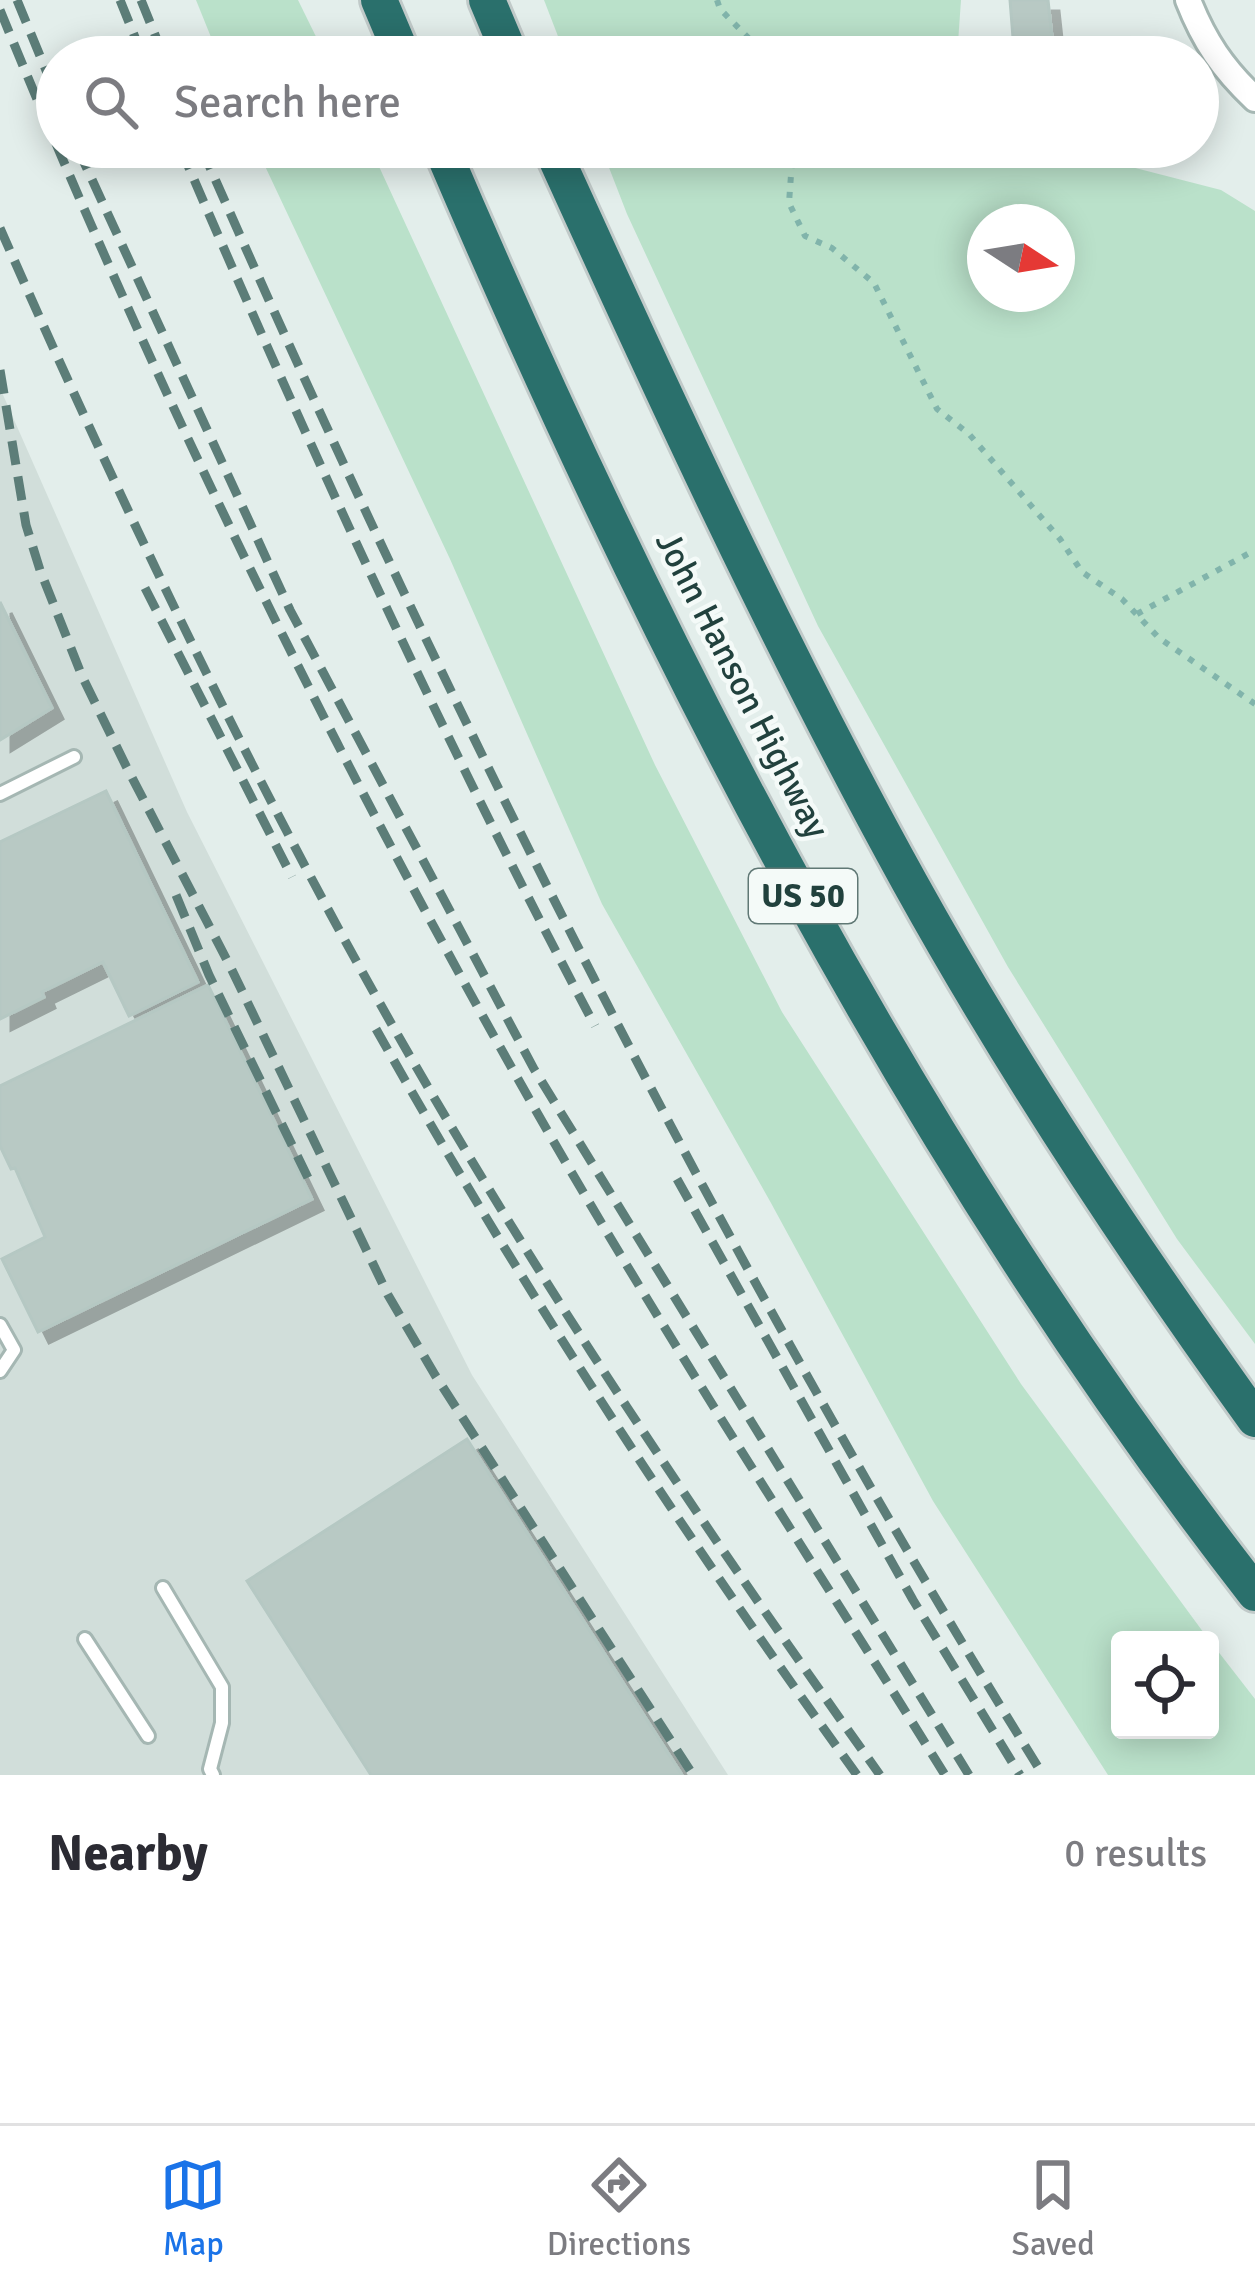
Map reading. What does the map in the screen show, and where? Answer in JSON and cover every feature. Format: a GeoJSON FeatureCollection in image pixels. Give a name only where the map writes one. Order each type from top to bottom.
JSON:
{"type":"FeatureCollection","features":[{"type":"Feature","properties":{"kind":"highway"},"geometry":{"type":"LineString","coordinates":[[379,0],[394,36]]}},
{"type":"Feature","properties":{"kind":"highway"},"geometry":{"type":"LineString","coordinates":[[487,0],[503,36]]}},
{"type":"Feature","properties":{"kind":"highway","name":"John Hanson Highway"},"geometry":{"type":"LineString","coordinates":[[451,168],[599,496],[745,788],[849,980],[1088,1364],[1255,1594]]}},
{"type":"Feature","properties":{"kind":"highway","name":"John Hanson Highway"},"geometry":{"type":"LineString","coordinates":[[561,168],[758,595],[910,884],[1076,1158],[1255,1419]]}},
{"type":"Feature","properties":{"kind":"street"},"geometry":{"type":"LineString","coordinates":[[1188,0],[1203,36]]}},
{"type":"Feature","properties":{"kind":"street"},"geometry":{"type":"LineString","coordinates":[[1219,62],[1255,99]]}},
{"type":"Feature","properties":{"kind":"lane"},"geometry":{"type":"LineString","coordinates":[[0,794],[74,757]]}},
{"type":"Feature","properties":{"kind":"lane"},"geometry":{"type":"LineString","coordinates":[[0,1324],[14,1350],[0,1371]]}},
{"type":"Feature","properties":{"kind":"lane"},"geometry":{"type":"LineString","coordinates":[[163,1588],[222,1688],[222,1723],[210,1769],[213,1775]]}},
{"type":"Feature","properties":{"kind":"lane"},"geometry":{"type":"LineString","coordinates":[[85,1639],[148,1736]]}},
{"type":"Feature","properties":{"kind":"path"},"geometry":{"type":"LineString","coordinates":[[717,0],[746,36]]}},
{"type":"Feature","properties":{"kind":"path"},"geometry":{"type":"LineString","coordinates":[[792,168],[790,203],[805,236],[832,248],[874,283],[937,410],[968,434],[1060,538],[1082,572],[1122,599],[1174,649],[1255,704]]}},
{"type":"Feature","properties":{"kind":"path"},"geometry":{"type":"LineString","coordinates":[[1137,614],[1255,550]]}},
{"type":"Feature","properties":{"kind":"shaded area"},"geometry":{"type":"Polygon","coordinates":[[[0,388],[187,812],[472,1375],[728,1775],[0,1775],[0,388]]]}},
{"type":"Feature","properties":{"kind":"green space"},"geometry":{"type":"Polygon","coordinates":[[[196,0],[298,0],[316,36],[211,36],[196,0]]]}},
{"type":"Feature","properties":{"kind":"green space"},"geometry":{"type":"Polygon","coordinates":[[[544,0],[961,0],[958,36],[558,36],[544,0]]]}},
{"type":"Feature","properties":{"kind":"green space"},"geometry":{"type":"Polygon","coordinates":[[[266,168],[380,168],[655,765],[782,1012],[1021,1384],[1202,1631],[1111,1631],[1111,1739],[1219,1739],[1219,1653],[1255,1699],[1255,1775],[1108,1775],[933,1501],[602,904],[450,559],[266,168]]]}},
{"type":"Feature","properties":{"kind":"green space"},"geometry":{"type":"Polygon","coordinates":[[[609,168],[1135,168],[1221,190],[1255,211],[1255,1344],[1177,1239],[1008,967],[818,626],[609,168]]]}},
{"type":"Feature","properties":{"kind":"building"},"geometry":{"type":"Polygon","coordinates":[[[1010,0],[1048,0],[1052,36],[1013,36],[1010,0]]]}},
{"type":"Feature","properties":{"kind":"building"},"geometry":{"type":"Polygon","coordinates":[[[0,602],[52,708],[0,740],[0,602]]]}},
{"type":"Feature","properties":{"kind":"building"},"geometry":{"type":"Polygon","coordinates":[[[106,791],[198,982],[129,1016],[103,962],[0,1019],[0,842],[106,791]]]}},
{"type":"Feature","properties":{"kind":"building"},"geometry":{"type":"Polygon","coordinates":[[[208,985],[312,1199],[38,1332],[2,1259],[45,1237],[15,1168],[11,1169],[0,1146],[0,1086],[208,985]]]}},
{"type":"Feature","properties":{"kind":"building"},"geometry":{"type":"Polygon","coordinates":[[[467,1439],[682,1775],[371,1775],[247,1581],[467,1439]]]}},
{"type":"Feature","properties":{"kind":"railway"},"geometry":{"type":"LineString","coordinates":[[17,0],[36,46]]}},
{"type":"Feature","properties":{"kind":"railway"},"geometry":{"type":"LineString","coordinates":[[120,0],[135,36]]}},
{"type":"Feature","properties":{"kind":"railway"},"geometry":{"type":"LineString","coordinates":[[141,0],[156,36]]}},
{"type":"Feature","properties":{"kind":"railway"},"geometry":{"type":"LineString","coordinates":[[0,10],[36,97]]}},
{"type":"Feature","properties":{"kind":"railway"},"geometry":{"type":"LineString","coordinates":[[66,168],[242,552],[446,949],[621,1255],[945,1775]]}},
{"type":"Feature","properties":{"kind":"railway"},"geometry":{"type":"LineString","coordinates":[[87,168],[290,610],[534,1069],[969,1775]]}},
{"type":"Feature","properties":{"kind":"railway"},"geometry":{"type":"LineString","coordinates":[[189,168],[378,591],[595,1026]]}},
{"type":"Feature","properties":{"kind":"railway"},"geometry":{"type":"LineString","coordinates":[[210,168],[391,565],[593,976],[809,1380],[1043,1775]]}},
{"type":"Feature","properties":{"kind":"railway"},"geometry":{"type":"LineString","coordinates":[[0,228],[200,659],[392,1025],[592,1353],[733,1566],[880,1775]]}},
{"type":"Feature","properties":{"kind":"railway"},"geometry":{"type":"LineString","coordinates":[[0,370],[26,525],[40,570],[82,676],[126,766],[230,966],[388,1295],[693,1775]]}},
{"type":"Feature","properties":{"kind":"railway"},"geometry":{"type":"LineString","coordinates":[[145,588],[292,877]]}},
{"type":"Feature","properties":{"kind":"railway"},"geometry":{"type":"LineString","coordinates":[[176,895],[209,975],[311,1184]]}},
{"type":"Feature","properties":{"kind":"railway"},"geometry":{"type":"LineString","coordinates":[[376,1029],[488,1221],[606,1409],[857,1775]]}},
{"type":"Feature","properties":{"kind":"railway"},"geometry":{"type":"LineString","coordinates":[[677,1179],[913,1600],[1020,1775]]}}]}
